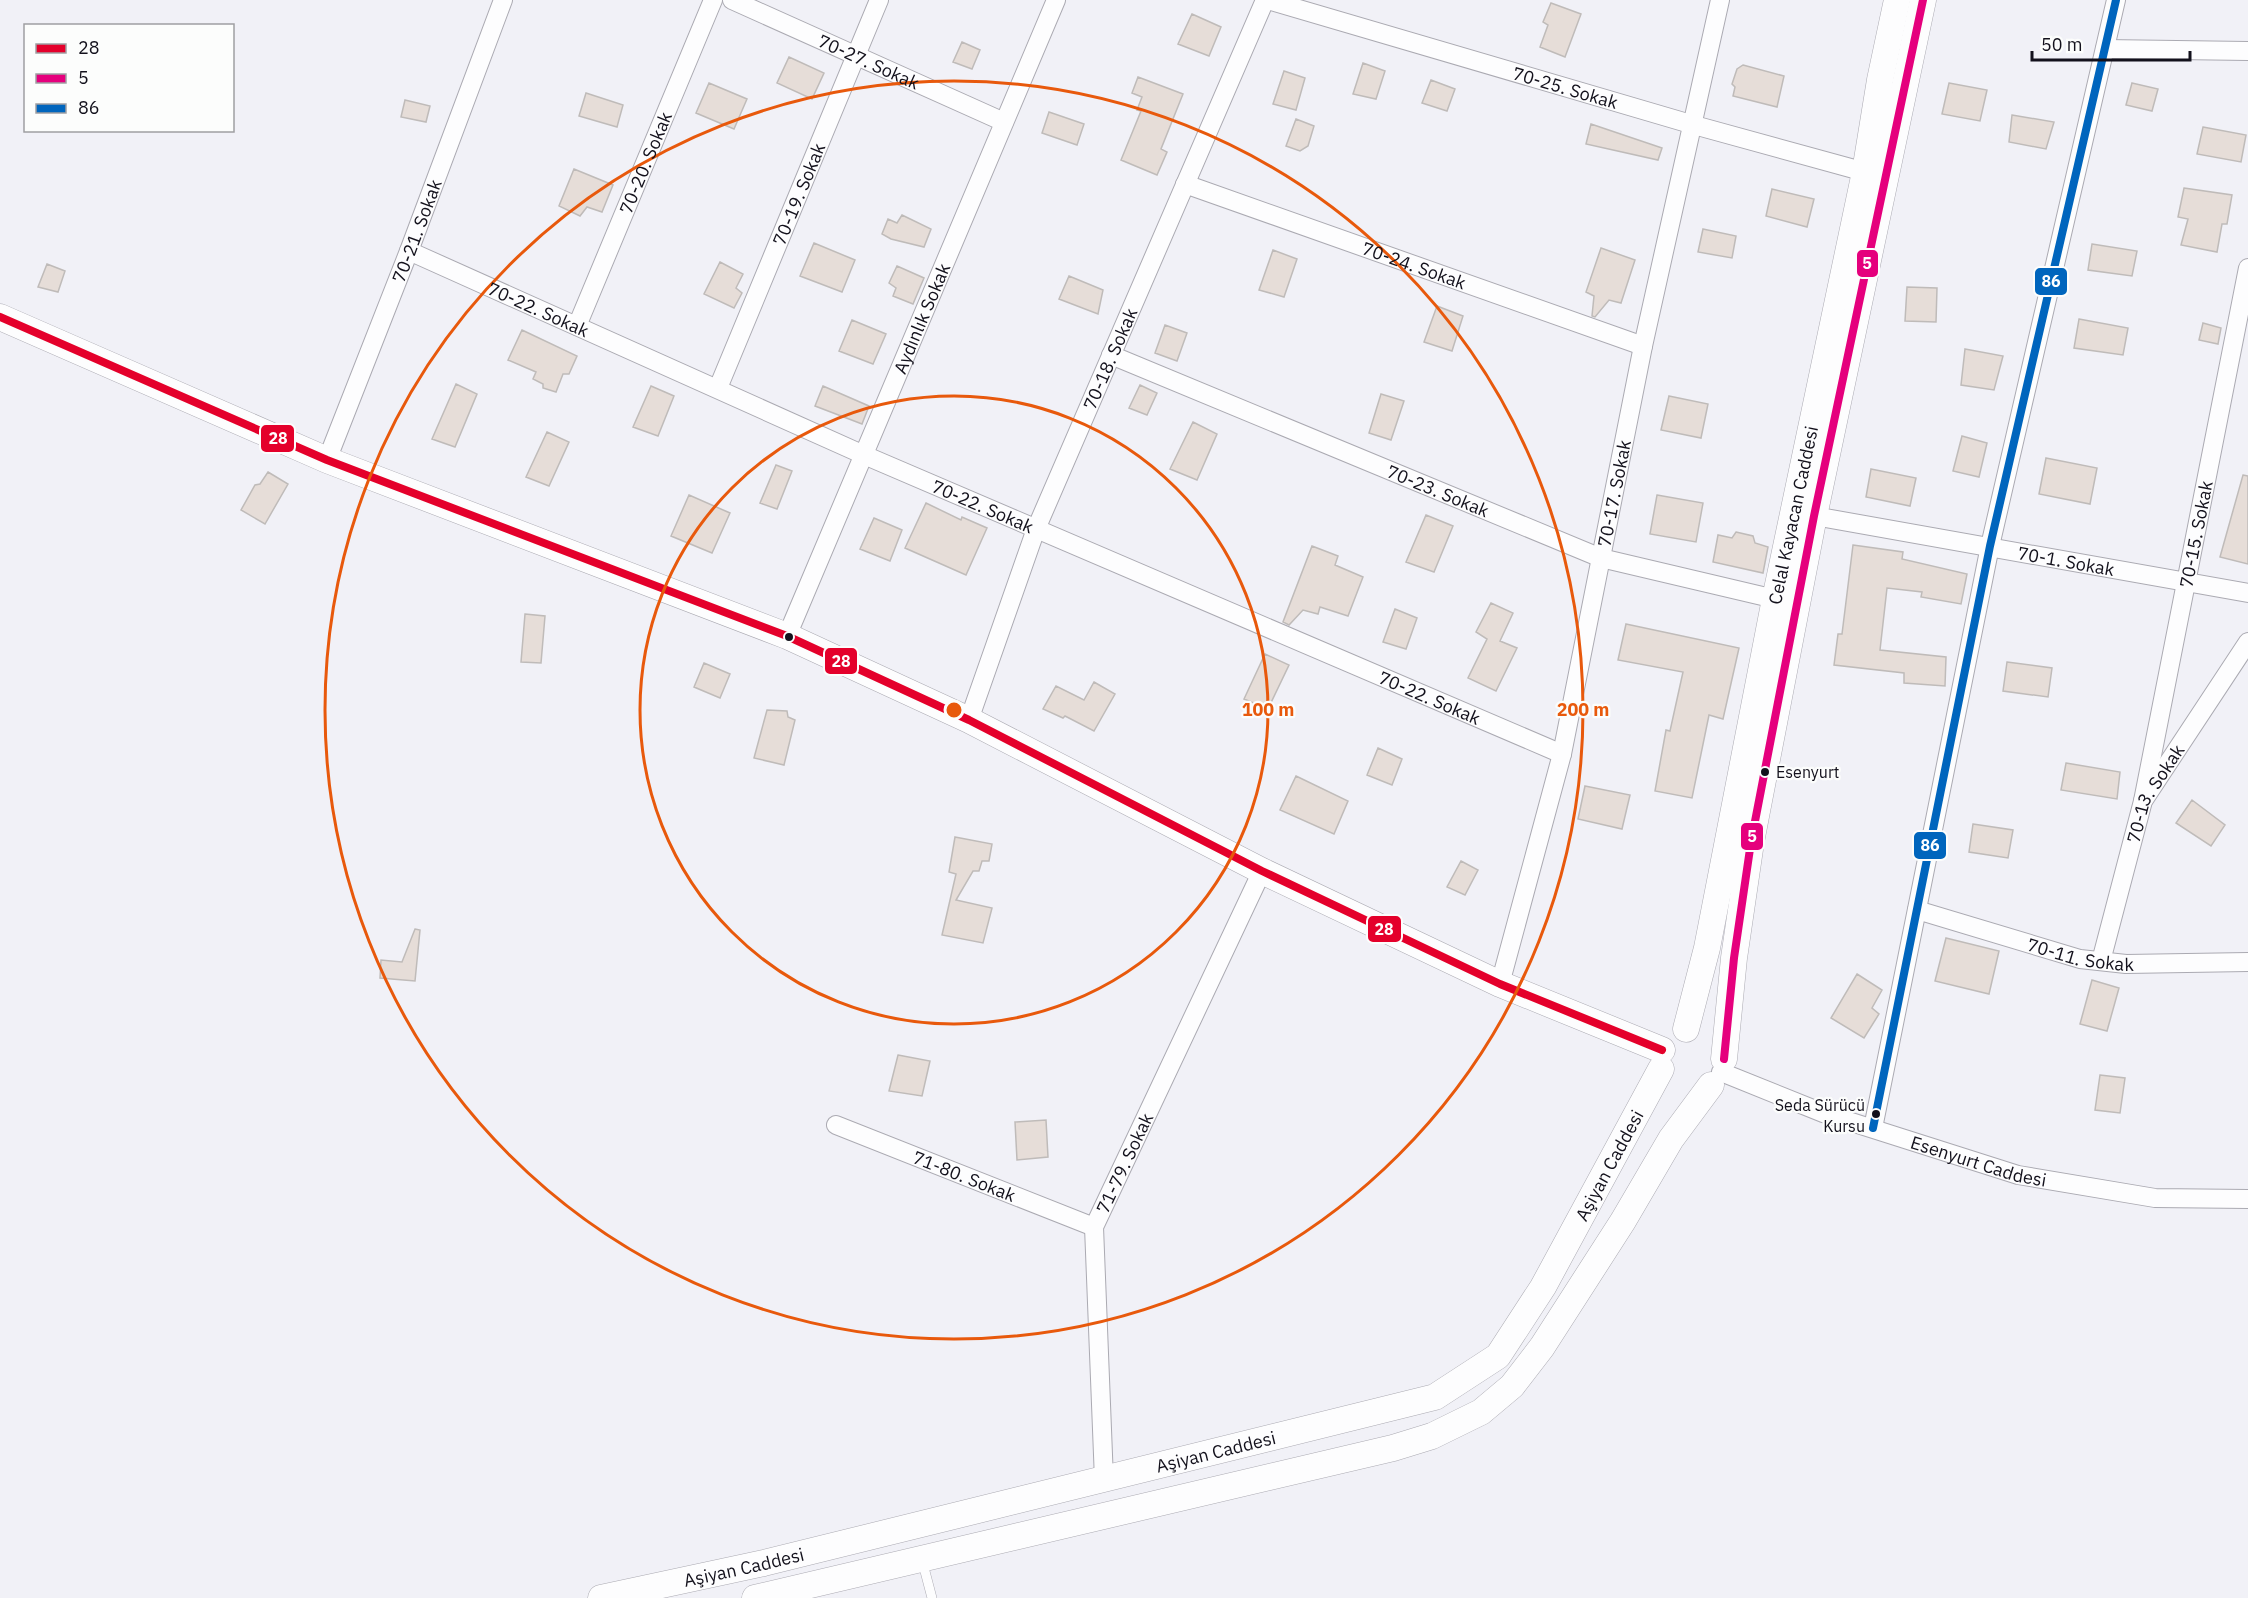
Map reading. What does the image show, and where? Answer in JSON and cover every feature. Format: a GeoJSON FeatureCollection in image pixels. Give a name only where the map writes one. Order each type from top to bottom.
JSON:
{"type":"FeatureCollection","features":[{"type":"Feature","properties":{"kind":"street","name":"70-21. Sokak"},"geometry":{"type":"LineString","coordinates":[[327,460],[409,251],[503,0]]}},
{"type":"Feature","properties":{"kind":"street","name":"70-20. Sokak"},"geometry":{"type":"LineString","coordinates":[[577,326],[713,0]]}},
{"type":"Feature","properties":{"kind":"street","name":"70-27. Sokak"},"geometry":{"type":"LineString","coordinates":[[732,0],[1004,122]]}},
{"type":"Feature","properties":{"kind":"street","name":"70-19. Sokak"},"geometry":{"type":"LineString","coordinates":[[718,388],[879,0]]}},
{"type":"Feature","properties":{"kind":"street","name":"Aydınlık Sokak"},"geometry":{"type":"LineString","coordinates":[[787,636],[1056,0]]}},
{"type":"Feature","properties":{"kind":"street","name":"70-25. Sokak"},"geometry":{"type":"LineString","coordinates":[[1266,0],[1694,125],[1864,172]]}},
{"type":"Feature","properties":{"kind":"street","name":"70-18. Sokak"},"geometry":{"type":"LineString","coordinates":[[969,720],[1036,529],[1266,0]]}},
{"type":"Feature","properties":{"kind":"street","name":"70-17. Sokak"},"geometry":{"type":"LineString","coordinates":[[1500,984],[1562,754],[1643,346],[1720,0]]}},
{"type":"Feature","properties":{"kind":"street","name":"Celal Kayacan Caddesi"},"geometry":{"type":"LineString","coordinates":[[1686,1029],[1707,948],[1775,599],[1864,172],[1897,0]]}},
{"type":"Feature","properties":{"kind":"street","name":"Celal Kayacan Caddesi"},"geometry":{"type":"LineString","coordinates":[[1719,1072],[1751,842],[1814,516],[1923,0]]}},
{"type":"Feature","properties":{"kind":"street"},"geometry":{"type":"LineString","coordinates":[[1873,1128],[1990,546],[2116,0]]}},
{"type":"Feature","properties":{"kind":"street"},"geometry":{"type":"LineString","coordinates":[[2105,49],[2248,51]]}},
{"type":"Feature","properties":{"kind":"street","name":"70-24. Sokak"},"geometry":{"type":"LineString","coordinates":[[1185,184],[1643,346]]}},
{"type":"Feature","properties":{"kind":"street","name":"70-22. Sokak"},"geometry":{"type":"LineString","coordinates":[[409,251],[864,455],[1562,754]]}},
{"type":"Feature","properties":{"kind":"street","name":"70-15. Sokak"},"geometry":{"type":"LineString","coordinates":[[2143,801],[2248,268]]}},
{"type":"Feature","properties":{"kind":"street"},"geometry":{"type":"LineString","coordinates":[[0,317],[327,460],[787,636],[969,720],[1262,871],[1500,984],[1670,1074],[1692,1092],[1702,1090],[1719,1072],[1723,1051],[1714,1037],[1701,1029],[1686,1029]]}},
{"type":"Feature","properties":{"kind":"street","name":"70-23. Sokak"},"geometry":{"type":"LineString","coordinates":[[1111,355],[1601,558],[1775,599]]}},
{"type":"Feature","properties":{"kind":"street","name":"70-1. Sokak"},"geometry":{"type":"LineString","coordinates":[[1814,516],[2248,593]]}},
{"type":"Feature","properties":{"kind":"street","name":"70-13. Sokak"},"geometry":{"type":"LineString","coordinates":[[2101,961],[2143,801],[2248,642]]}},
{"type":"Feature","properties":{"kind":"street","name":"71-79. Sokak"},"geometry":{"type":"LineString","coordinates":[[1104,1480],[1094,1227],[1262,871]]}},
{"type":"Feature","properties":{"kind":"street","name":"70-11. Sokak"},"geometry":{"type":"LineString","coordinates":[[1917,910],[2080,959],[2126,964],[2248,962]]}},
{"type":"Feature","properties":{"kind":"street","name":"Aşiyan Caddesi"},"geometry":{"type":"LineString","coordinates":[[601,1598],[764,1563],[1435,1397],[1498,1356],[1543,1287],[1670,1074],[1671,1036],[1686,1029]]}},
{"type":"Feature","properties":{"kind":"street","name":"Esenyurt Caddesi"},"geometry":{"type":"LineString","coordinates":[[1719,1072],[1823,1113],[2018,1175],[2155,1198],[2248,1199]]}},
{"type":"Feature","properties":{"kind":"street","name":"Aşiyan Caddesi"},"geometry":{"type":"LineString","coordinates":[[755,1598],[1393,1448],[1432,1436],[1481,1412],[1512,1386],[1542,1347],[1623,1221],[1671,1139],[1719,1072]]}},
{"type":"Feature","properties":{"kind":"street","name":"71-80. Sokak"},"geometry":{"type":"LineString","coordinates":[[836,1125],[1094,1227]]}},
{"type":"Feature","properties":{"kind":"lane"},"geometry":{"type":"LineString","coordinates":[[922,1559],[932,1598]]}},
{"type":"Feature","properties":{"kind":"building"},"geometry":{"type":"Polygon","coordinates":[[[1551,3],[1581,14],[1565,57],[1540,47],[1548,25],[1543,22],[1551,3]]]}},
{"type":"Feature","properties":{"kind":"building"},"geometry":{"type":"Polygon","coordinates":[[[1192,14],[1221,27],[1209,56],[1178,44],[1192,14]]]}},
{"type":"Feature","properties":{"kind":"building"},"geometry":{"type":"Polygon","coordinates":[[[962,42],[980,50],[972,69],[953,62],[962,42]]]}},
{"type":"Feature","properties":{"kind":"building"},"geometry":{"type":"Polygon","coordinates":[[[789,57],[824,73],[812,99],[777,83],[789,57]]]}},
{"type":"Feature","properties":{"kind":"building"},"geometry":{"type":"Polygon","coordinates":[[[1363,63],[1385,71],[1376,99],[1353,94],[1363,63]]]}},
{"type":"Feature","properties":{"kind":"building"},"geometry":{"type":"Polygon","coordinates":[[[1743,65],[1784,76],[1777,107],[1733,96],[1735,87],[1732,84],[1737,69],[1743,65]]]}},
{"type":"Feature","properties":{"kind":"building"},"geometry":{"type":"Polygon","coordinates":[[[1284,71],[1305,78],[1296,110],[1273,104],[1284,71]]]}},
{"type":"Feature","properties":{"kind":"building"},"geometry":{"type":"Polygon","coordinates":[[[1138,77],[1183,94],[1161,149],[1167,152],[1157,175],[1121,160],[1141,111],[1137,110],[1142,97],[1132,93],[1138,77]]]}},
{"type":"Feature","properties":{"kind":"building"},"geometry":{"type":"Polygon","coordinates":[[[1431,80],[1455,89],[1447,111],[1422,103],[1431,80]]]}},
{"type":"Feature","properties":{"kind":"building"},"geometry":{"type":"Polygon","coordinates":[[[709,83],[747,99],[734,129],[696,113],[709,83]]]}},
{"type":"Feature","properties":{"kind":"building"},"geometry":{"type":"Polygon","coordinates":[[[1949,83],[1987,90],[1980,121],[1942,114],[1949,83]]]}},
{"type":"Feature","properties":{"kind":"building"},"geometry":{"type":"Polygon","coordinates":[[[2132,83],[2158,89],[2152,111],[2126,105],[2132,83]]]}},
{"type":"Feature","properties":{"kind":"building"},"geometry":{"type":"Polygon","coordinates":[[[586,93],[623,105],[617,127],[579,116],[586,93]]]}},
{"type":"Feature","properties":{"kind":"building"},"geometry":{"type":"Polygon","coordinates":[[[405,100],[430,106],[426,122],[401,117],[405,100]]]}},
{"type":"Feature","properties":{"kind":"building"},"geometry":{"type":"Polygon","coordinates":[[[1049,112],[1084,124],[1077,145],[1042,133],[1049,112]]]}},
{"type":"Feature","properties":{"kind":"building"},"geometry":{"type":"Polygon","coordinates":[[[2012,115],[2054,122],[2046,149],[2009,142],[2012,115]]]}},
{"type":"Feature","properties":{"kind":"building"},"geometry":{"type":"Polygon","coordinates":[[[1296,119],[1314,126],[1308,146],[1300,151],[1286,146],[1296,119]]]}},
{"type":"Feature","properties":{"kind":"building"},"geometry":{"type":"Polygon","coordinates":[[[1591,124],[1662,148],[1658,160],[1586,144],[1591,124]]]}},
{"type":"Feature","properties":{"kind":"building"},"geometry":{"type":"Polygon","coordinates":[[[2203,127],[2246,135],[2241,162],[2197,154],[2203,127]]]}},
{"type":"Feature","properties":{"kind":"building"},"geometry":{"type":"Polygon","coordinates":[[[574,169],[613,185],[602,212],[587,207],[580,216],[559,206],[574,169]]]}},
{"type":"Feature","properties":{"kind":"building"},"geometry":{"type":"Polygon","coordinates":[[[2184,188],[2232,195],[2227,224],[2222,224],[2217,252],[2181,245],[2188,219],[2178,217],[2184,188]]]}},
{"type":"Feature","properties":{"kind":"building"},"geometry":{"type":"Polygon","coordinates":[[[1772,189],[1814,199],[1807,227],[1766,216],[1772,189]]]}},
{"type":"Feature","properties":{"kind":"building"},"geometry":{"type":"Polygon","coordinates":[[[902,215],[931,229],[924,247],[891,239],[882,234],[888,219],[897,223],[902,215]]]}},
{"type":"Feature","properties":{"kind":"building"},"geometry":{"type":"Polygon","coordinates":[[[1703,229],[1736,236],[1732,258],[1698,252],[1703,229]]]}},
{"type":"Feature","properties":{"kind":"building"},"geometry":{"type":"Polygon","coordinates":[[[814,243],[855,260],[842,292],[800,276],[814,243]]]}},
{"type":"Feature","properties":{"kind":"building"},"geometry":{"type":"Polygon","coordinates":[[[2092,244],[2137,251],[2132,276],[2088,270],[2092,244]]]}},
{"type":"Feature","properties":{"kind":"building"},"geometry":{"type":"Polygon","coordinates":[[[1601,248],[1635,260],[1621,303],[1609,300],[1595,317],[1592,316],[1594,296],[1586,292],[1601,248]]]}},
{"type":"Feature","properties":{"kind":"building"},"geometry":{"type":"Polygon","coordinates":[[[1273,250],[1297,259],[1284,297],[1259,290],[1273,250]]]}},
{"type":"Feature","properties":{"kind":"building"},"geometry":{"type":"Polygon","coordinates":[[[720,262],[743,274],[736,288],[742,293],[734,308],[704,294],[720,262]]]}},
{"type":"Feature","properties":{"kind":"building"},"geometry":{"type":"Polygon","coordinates":[[[47,264],[65,271],[58,292],[38,287],[47,264]]]}},
{"type":"Feature","properties":{"kind":"building"},"geometry":{"type":"Polygon","coordinates":[[[897,266],[924,278],[913,304],[893,296],[896,288],[889,283],[897,266]]]}},
{"type":"Feature","properties":{"kind":"building"},"geometry":{"type":"Polygon","coordinates":[[[1069,276],[1103,290],[1098,314],[1059,299],[1069,276]]]}},
{"type":"Feature","properties":{"kind":"building"},"geometry":{"type":"Polygon","coordinates":[[[1907,287],[1937,288],[1936,322],[1905,321],[1907,287]]]}},
{"type":"Feature","properties":{"kind":"building"},"geometry":{"type":"Polygon","coordinates":[[[1437,306],[1463,316],[1452,351],[1424,342],[1437,306]]]}},
{"type":"Feature","properties":{"kind":"building"},"geometry":{"type":"Polygon","coordinates":[[[2079,319],[2128,328],[2123,355],[2074,348],[2079,319]]]}},
{"type":"Feature","properties":{"kind":"building"},"geometry":{"type":"Polygon","coordinates":[[[852,320],[886,334],[873,364],[839,351],[852,320]]]}},
{"type":"Feature","properties":{"kind":"building"},"geometry":{"type":"Polygon","coordinates":[[[2203,323],[2221,328],[2218,344],[2199,340],[2203,323]]]}},
{"type":"Feature","properties":{"kind":"building"},"geometry":{"type":"Polygon","coordinates":[[[1165,325],[1187,333],[1177,361],[1155,353],[1165,325]]]}},
{"type":"Feature","properties":{"kind":"building"},"geometry":{"type":"Polygon","coordinates":[[[522,330],[577,356],[569,374],[563,374],[556,392],[543,388],[543,384],[533,379],[536,372],[508,360],[522,330]]]}},
{"type":"Feature","properties":{"kind":"building"},"geometry":{"type":"Polygon","coordinates":[[[1965,349],[2003,356],[1994,390],[1961,385],[1965,349]]]}},
{"type":"Feature","properties":{"kind":"building"},"geometry":{"type":"Polygon","coordinates":[[[456,384],[477,394],[455,447],[432,439],[456,384]]]}},
{"type":"Feature","properties":{"kind":"building"},"geometry":{"type":"Polygon","coordinates":[[[1140,385],[1157,393],[1147,415],[1129,408],[1140,385]]]}},
{"type":"Feature","properties":{"kind":"building"},"geometry":{"type":"Polygon","coordinates":[[[651,386],[674,396],[658,436],[633,427],[651,386]]]}},
{"type":"Feature","properties":{"kind":"building"},"geometry":{"type":"Polygon","coordinates":[[[823,386],[869,406],[862,424],[815,406],[823,386]]]}},
{"type":"Feature","properties":{"kind":"building"},"geometry":{"type":"Polygon","coordinates":[[[1381,394],[1404,401],[1391,440],[1369,433],[1381,394]]]}},
{"type":"Feature","properties":{"kind":"building"},"geometry":{"type":"Polygon","coordinates":[[[1669,396],[1708,404],[1701,438],[1661,430],[1669,396]]]}},
{"type":"Feature","properties":{"kind":"building"},"geometry":{"type":"Polygon","coordinates":[[[1193,422],[1217,434],[1197,480],[1170,469],[1193,422]]]}},
{"type":"Feature","properties":{"kind":"building"},"geometry":{"type":"Polygon","coordinates":[[[547,432],[569,442],[549,486],[526,477],[547,432]]]}},
{"type":"Feature","properties":{"kind":"building"},"geometry":{"type":"Polygon","coordinates":[[[1962,436],[1987,443],[1979,477],[1953,471],[1962,436]]]}},
{"type":"Feature","properties":{"kind":"building"},"geometry":{"type":"Polygon","coordinates":[[[2046,458],[2097,468],[2090,504],[2039,494],[2046,458]]]}},
{"type":"Feature","properties":{"kind":"building"},"geometry":{"type":"Polygon","coordinates":[[[776,465],[792,471],[777,509],[760,503],[776,465]]]}},
{"type":"Feature","properties":{"kind":"building"},"geometry":{"type":"Polygon","coordinates":[[[1871,469],[1916,478],[1910,506],[1866,497],[1871,469]]]}},
{"type":"Feature","properties":{"kind":"building"},"geometry":{"type":"Polygon","coordinates":[[[268,472],[288,484],[265,524],[241,510],[255,485],[260,484],[268,472]]]}},
{"type":"Feature","properties":{"kind":"building"},"geometry":{"type":"Polygon","coordinates":[[[2243,475],[2248,476],[2248,564],[2220,557],[2243,475]]]}},
{"type":"Feature","properties":{"kind":"building"},"geometry":{"type":"Polygon","coordinates":[[[689,495],[730,513],[712,553],[671,536],[689,495]]]}},
{"type":"Feature","properties":{"kind":"building"},"geometry":{"type":"Polygon","coordinates":[[[1657,495],[1703,503],[1696,542],[1650,534],[1657,495]]]}},
{"type":"Feature","properties":{"kind":"building"},"geometry":{"type":"Polygon","coordinates":[[[926,503],[961,520],[962,517],[987,528],[966,575],[905,548],[926,503]]]}},
{"type":"Feature","properties":{"kind":"building"},"geometry":{"type":"Polygon","coordinates":[[[1426,515],[1453,526],[1434,572],[1406,562],[1426,515]]]}},
{"type":"Feature","properties":{"kind":"building"},"geometry":{"type":"Polygon","coordinates":[[[874,518],[902,530],[890,561],[860,549],[874,518]]]}},
{"type":"Feature","properties":{"kind":"building"},"geometry":{"type":"Polygon","coordinates":[[[1736,532],[1753,536],[1755,543],[1768,547],[1763,573],[1713,562],[1718,535],[1732,538],[1736,532]]]}},
{"type":"Feature","properties":{"kind":"building"},"geometry":{"type":"Polygon","coordinates":[[[1853,545],[1903,552],[1902,559],[1967,574],[1961,604],[1921,597],[1922,592],[1887,588],[1880,650],[1946,657],[1945,686],[1904,683],[1904,673],[1834,665],[1838,634],[1842,634],[1853,545]]]}},
{"type":"Feature","properties":{"kind":"building"},"geometry":{"type":"Polygon","coordinates":[[[1312,546],[1338,556],[1335,565],[1363,577],[1348,616],[1320,607],[1318,614],[1303,610],[1289,625],[1283,622],[1312,546]]]}},
{"type":"Feature","properties":{"kind":"building"},"geometry":{"type":"Polygon","coordinates":[[[1491,603],[1513,613],[1500,641],[1517,648],[1496,691],[1468,678],[1487,639],[1476,632],[1491,603]]]}},
{"type":"Feature","properties":{"kind":"building"},"geometry":{"type":"Polygon","coordinates":[[[1395,609],[1417,618],[1406,649],[1383,642],[1395,609]]]}},
{"type":"Feature","properties":{"kind":"building"},"geometry":{"type":"Polygon","coordinates":[[[525,614],[545,616],[541,663],[521,662],[525,614]]]}},
{"type":"Feature","properties":{"kind":"building"},"geometry":{"type":"Polygon","coordinates":[[[1626,624],[1739,648],[1723,719],[1709,715],[1692,798],[1655,791],[1666,730],[1670,731],[1683,672],[1618,660],[1626,624]]]}},
{"type":"Feature","properties":{"kind":"building"},"geometry":{"type":"Polygon","coordinates":[[[1265,654],[1289,665],[1268,709],[1244,699],[1265,654]]]}},
{"type":"Feature","properties":{"kind":"building"},"geometry":{"type":"Polygon","coordinates":[[[2007,662],[2052,668],[2048,697],[2003,691],[2007,662]]]}},
{"type":"Feature","properties":{"kind":"building"},"geometry":{"type":"Polygon","coordinates":[[[704,663],[730,674],[720,698],[694,687],[704,663]]]}},
{"type":"Feature","properties":{"kind":"building"},"geometry":{"type":"Polygon","coordinates":[[[1094,682],[1115,694],[1094,731],[1065,716],[1063,718],[1043,709],[1056,686],[1084,700],[1094,682]]]}},
{"type":"Feature","properties":{"kind":"building"},"geometry":{"type":"Polygon","coordinates":[[[767,710],[787,711],[788,717],[795,720],[784,765],[754,758],[767,710]]]}},
{"type":"Feature","properties":{"kind":"building"},"geometry":{"type":"Polygon","coordinates":[[[1378,748],[1402,759],[1392,785],[1367,775],[1378,748]]]}},
{"type":"Feature","properties":{"kind":"building"},"geometry":{"type":"Polygon","coordinates":[[[2066,763],[2120,772],[2117,799],[2061,790],[2066,763]]]}},
{"type":"Feature","properties":{"kind":"building"},"geometry":{"type":"Polygon","coordinates":[[[1296,776],[1348,801],[1334,834],[1280,810],[1296,776]]]}},
{"type":"Feature","properties":{"kind":"building"},"geometry":{"type":"Polygon","coordinates":[[[1585,786],[1630,795],[1622,829],[1578,819],[1585,786]]]}},
{"type":"Feature","properties":{"kind":"building"},"geometry":{"type":"Polygon","coordinates":[[[2192,800],[2225,825],[2211,846],[2176,823],[2192,800]]]}},
{"type":"Feature","properties":{"kind":"building"},"geometry":{"type":"Polygon","coordinates":[[[1973,824],[2013,830],[2008,858],[1969,852],[1973,824]]]}},
{"type":"Feature","properties":{"kind":"building"},"geometry":{"type":"Polygon","coordinates":[[[955,837],[992,844],[989,861],[982,861],[979,871],[973,871],[956,900],[992,908],[983,943],[942,935],[956,874],[949,872],[955,837]]]}},
{"type":"Feature","properties":{"kind":"building"},"geometry":{"type":"Polygon","coordinates":[[[1461,861],[1478,870],[1465,895],[1447,887],[1461,861]]]}},
{"type":"Feature","properties":{"kind":"building"},"geometry":{"type":"Polygon","coordinates":[[[415,929],[420,930],[415,981],[380,978],[381,960],[402,962],[415,929]]]}},
{"type":"Feature","properties":{"kind":"building"},"geometry":{"type":"Polygon","coordinates":[[[1946,938],[1999,951],[1989,994],[1935,981],[1946,938]]]}},
{"type":"Feature","properties":{"kind":"building"},"geometry":{"type":"Polygon","coordinates":[[[1857,974],[1882,990],[1872,1008],[1879,1014],[1864,1038],[1831,1018],[1857,974]]]}},
{"type":"Feature","properties":{"kind":"building"},"geometry":{"type":"Polygon","coordinates":[[[2092,980],[2119,988],[2107,1031],[2080,1024],[2092,980]]]}},
{"type":"Feature","properties":{"kind":"building"},"geometry":{"type":"Polygon","coordinates":[[[898,1055],[930,1061],[922,1096],[889,1091],[898,1055]]]}},
{"type":"Feature","properties":{"kind":"building"},"geometry":{"type":"Polygon","coordinates":[[[2100,1075],[2125,1078],[2120,1113],[2095,1110],[2100,1075]]]}},
{"type":"Feature","properties":{"kind":"building"},"geometry":{"type":"Polygon","coordinates":[[[1046,1120],[1048,1157],[1017,1160],[1015,1122],[1046,1120]]]}},
{"type":"Feature","properties":{"kind":"transit line","name":"5"},"geometry":{"type":"LineString","coordinates":[[1724,1059],[1734,958],[1751,842],[1814,516],[1923,0]]}},
{"type":"Feature","properties":{"kind":"transit line","name":"86"},"geometry":{"type":"LineString","coordinates":[[1873,1128],[1990,546],[2116,0]]}},
{"type":"Feature","properties":{"kind":"transit line","name":"28"},"geometry":{"type":"LineString","coordinates":[[0,317],[327,460],[787,636],[969,720],[1262,871],[1500,984],[1662,1050]]}},
{"type":"Feature","properties":{"kind":"place","name":"Esenyurt"},"geometry":{"type":"Point","coordinates":[1765,772]}},
{"type":"Feature","properties":{"kind":"place","name":"Seda Sürücü Kursu"},"geometry":{"type":"Point","coordinates":[1876,1114]}}]}
